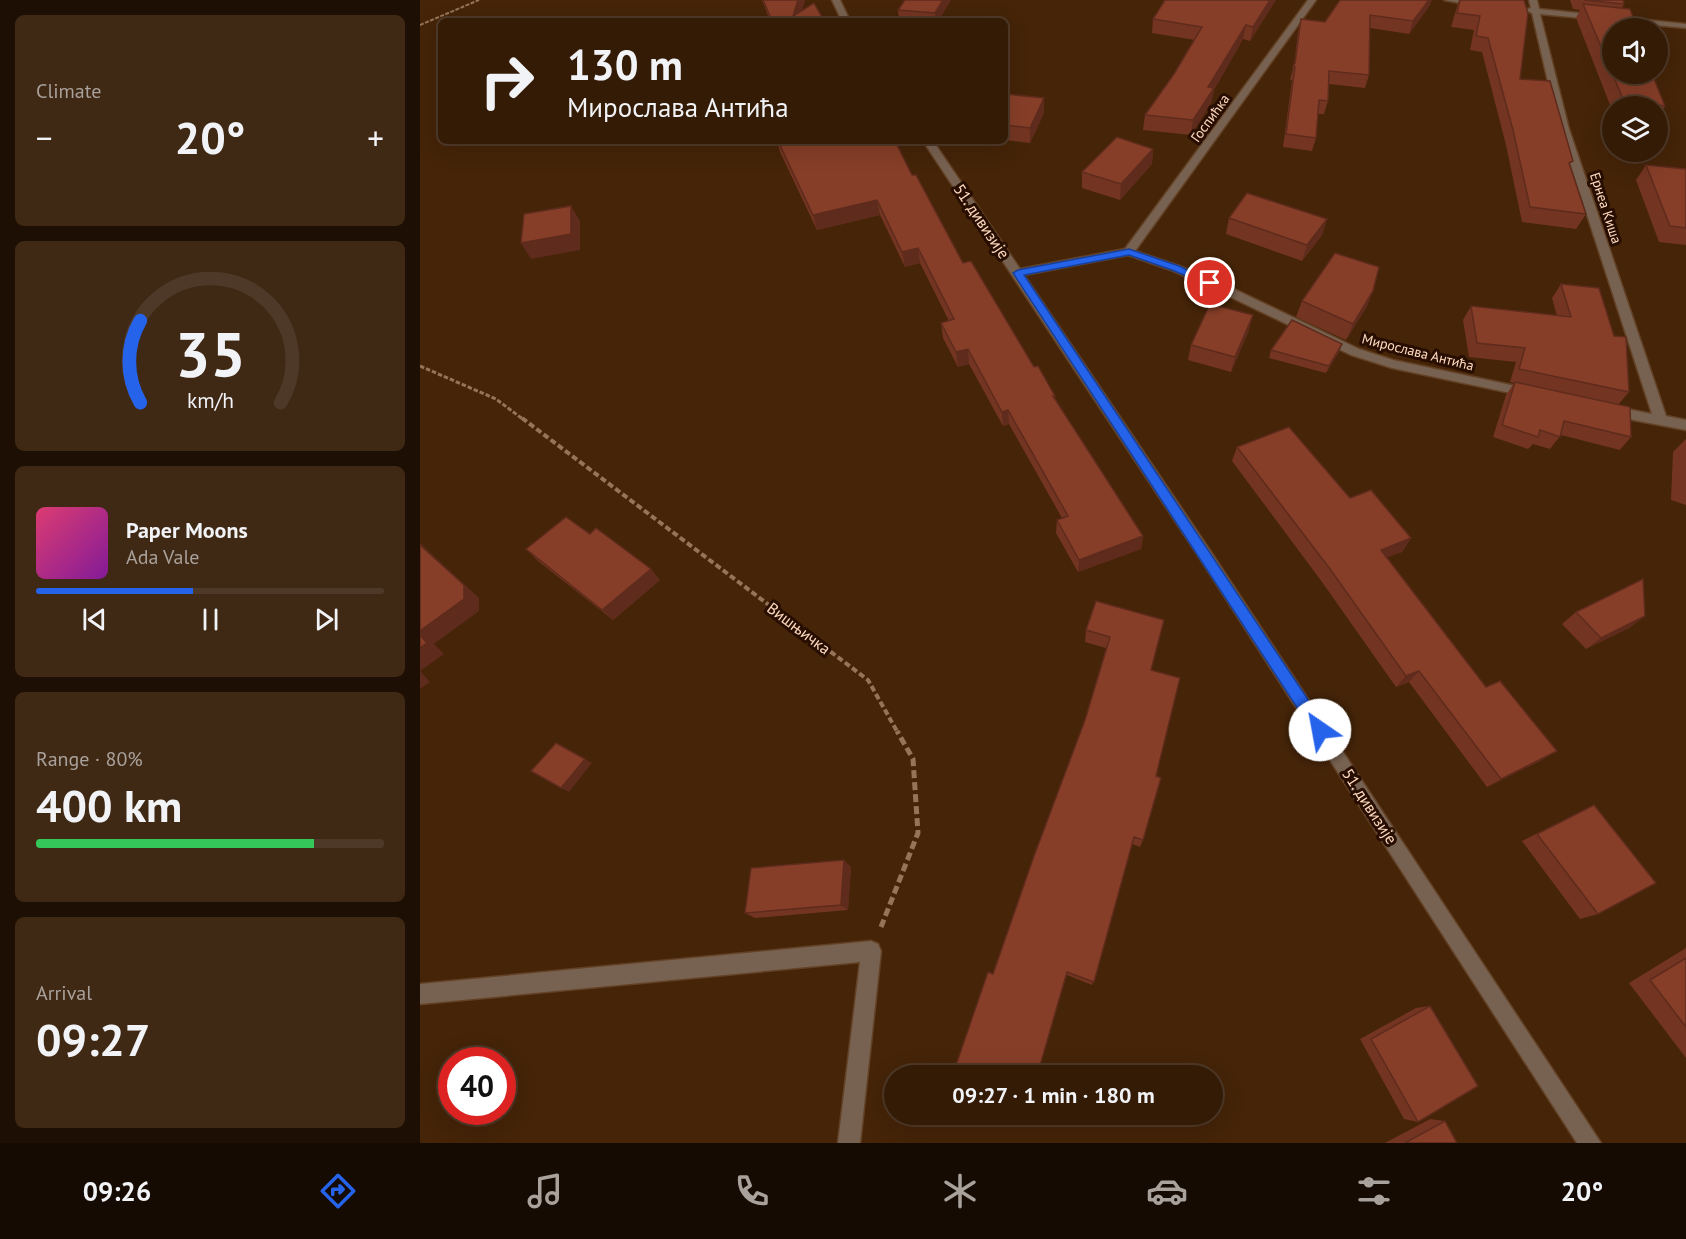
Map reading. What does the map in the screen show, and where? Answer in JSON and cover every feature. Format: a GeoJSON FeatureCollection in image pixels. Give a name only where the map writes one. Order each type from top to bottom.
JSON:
{"type":"FeatureCollection","features":[{"type":"Feature","properties":{"kind":"street"},"geometry":{"type":"LineString","coordinates":[[836,0],[845,18]]}},
{"type":"Feature","properties":{"kind":"street","name":"Госпићка"},"geometry":{"type":"LineString","coordinates":[[1129,252],[1312,0]]}},
{"type":"Feature","properties":{"kind":"street"},"geometry":{"type":"LineString","coordinates":[[1448,0],[1481,4]]}},
{"type":"Feature","properties":{"kind":"street","name":"Ернеа Киша"},"geometry":{"type":"LineString","coordinates":[[1533,0],[1564,129],[1661,422]]}},
{"type":"Feature","properties":{"kind":"street"},"geometry":{"type":"LineString","coordinates":[[1514,8],[1686,26]]}},
{"type":"Feature","properties":{"kind":"street","name":"51. дивизије"},"geometry":{"type":"LineString","coordinates":[[930,144],[1211,563],[1590,1143]]}},
{"type":"Feature","properties":{"kind":"street","name":"Мирослава Антића"},"geometry":{"type":"LineString","coordinates":[[1018,273],[1129,252],[1175,268],[1228,291],[1355,352],[1392,364],[1547,397]]}},
{"type":"Feature","properties":{"kind":"street"},"geometry":{"type":"LineString","coordinates":[[1604,409],[1661,422],[1686,425]]}},
{"type":"Feature","properties":{"kind":"street"},"geometry":{"type":"LineString","coordinates":[[420,994],[871,951],[849,1143]]}},
{"type":"Feature","properties":{"kind":"path"},"geometry":{"type":"LineString","coordinates":[[420,25],[479,0]]}},
{"type":"Feature","properties":{"kind":"path","name":"Вишњичка"},"geometry":{"type":"LineString","coordinates":[[420,366],[496,399],[868,680],[914,759],[918,833],[871,951]]}},
{"type":"Feature","properties":{"kind":"building"},"geometry":{"type":"Polygon","coordinates":[[[763,0],[798,0],[793,16],[814,3],[822,18],[771,18],[763,0]]]}},
{"type":"Feature","properties":{"kind":"building"},"geometry":{"type":"Polygon","coordinates":[[[905,0],[943,0],[935,13],[898,10],[905,0]]]}},
{"type":"Feature","properties":{"kind":"building"},"geometry":{"type":"Polygon","coordinates":[[[1165,0],[1270,0],[1253,27],[1246,25],[1208,87],[1214,88],[1193,120],[1145,115],[1174,74],[1202,27],[1153,19],[1165,0]]]}},
{"type":"Feature","properties":{"kind":"building"},"geometry":{"type":"Polygon","coordinates":[[[1340,0],[1429,0],[1413,21],[1370,15],[1369,75],[1329,71],[1328,101],[1319,100],[1316,138],[1286,134],[1301,19],[1325,22],[1340,0]]]}},
{"type":"Feature","properties":{"kind":"building"},"geometry":{"type":"Polygon","coordinates":[[[1460,0],[1524,0],[1528,13],[1520,79],[1550,81],[1573,161],[1569,163],[1586,214],[1530,207],[1513,130],[1488,38],[1476,36],[1480,16],[1457,13],[1460,0]]]}},
{"type":"Feature","properties":{"kind":"building"},"geometry":{"type":"Polygon","coordinates":[[[1584,0],[1623,0],[1624,4],[1584,0]]]}},
{"type":"Feature","properties":{"kind":"building"},"geometry":{"type":"Polygon","coordinates":[[[1583,4],[1630,9],[1633,18],[1602,18],[1602,49],[1583,4]]]}},
{"type":"Feature","properties":{"kind":"building"},"geometry":{"type":"Polygon","coordinates":[[[1617,84],[1656,84],[1661,96],[1622,96],[1617,84]]]}},
{"type":"Feature","properties":{"kind":"building"},"geometry":{"type":"Polygon","coordinates":[[[1008,94],[1044,98],[1030,128],[1008,125],[1008,94]]]}},
{"type":"Feature","properties":{"kind":"building"},"geometry":{"type":"Polygon","coordinates":[[[1117,137],[1153,149],[1121,184],[1082,172],[1117,137]]]}},
{"type":"Feature","properties":{"kind":"building"},"geometry":{"type":"Polygon","coordinates":[[[779,144],[896,144],[912,175],[916,175],[963,263],[971,261],[1034,367],[1038,366],[1055,396],[1053,396],[1143,536],[1079,560],[1057,520],[1068,516],[1008,410],[1002,412],[968,349],[956,352],[941,323],[954,319],[918,248],[902,252],[877,200],[813,215],[779,144]]]}},
{"type":"Feature","properties":{"kind":"building"},"geometry":{"type":"Polygon","coordinates":[[[1646,165],[1686,169],[1686,228],[1670,226],[1646,165]]]}},
{"type":"Feature","properties":{"kind":"building"},"geometry":{"type":"Polygon","coordinates":[[[1247,193],[1327,219],[1307,245],[1229,218],[1247,193]]]}},
{"type":"Feature","properties":{"kind":"building"},"geometry":{"type":"Polygon","coordinates":[[[571,206],[571,234],[521,243],[524,214],[571,206]]]}},
{"type":"Feature","properties":{"kind":"building"},"geometry":{"type":"Polygon","coordinates":[[[1335,253],[1379,267],[1373,291],[1353,324],[1302,301],[1335,253]]]}},
{"type":"Feature","properties":{"kind":"building"},"geometry":{"type":"Polygon","coordinates":[[[1561,284],[1599,288],[1614,336],[1626,337],[1629,392],[1519,369],[1525,348],[1477,343],[1471,306],[1571,317],[1561,284]]]}},
{"type":"Feature","properties":{"kind":"building"},"geometry":{"type":"Polygon","coordinates":[[[1210,304],[1253,315],[1235,357],[1191,345],[1210,304]]]}},
{"type":"Feature","properties":{"kind":"building"},"geometry":{"type":"Polygon","coordinates":[[[1292,320],[1342,344],[1329,366],[1271,350],[1292,320]]]}},
{"type":"Feature","properties":{"kind":"building"},"geometry":{"type":"Polygon","coordinates":[[[1515,382],[1630,407],[1631,437],[1564,421],[1560,437],[1540,430],[1538,437],[1502,425],[1515,382]]]}},
{"type":"Feature","properties":{"kind":"building"},"geometry":{"type":"Polygon","coordinates":[[[1289,427],[1350,498],[1371,490],[1411,538],[1381,550],[1486,687],[1500,681],[1557,751],[1501,779],[1419,671],[1406,676],[1330,569],[1237,447],[1289,427]]]}},
{"type":"Feature","properties":{"kind":"building"},"geometry":{"type":"Polygon","coordinates":[[[566,517],[590,534],[596,528],[651,569],[602,610],[526,549],[566,517]]]}},
{"type":"Feature","properties":{"kind":"building"},"geometry":{"type":"Polygon","coordinates":[[[420,545],[464,585],[464,599],[420,631],[420,545]]]}},
{"type":"Feature","properties":{"kind":"building"},"geometry":{"type":"Polygon","coordinates":[[[1643,579],[1645,616],[1601,638],[1576,612],[1643,579]]]}},
{"type":"Feature","properties":{"kind":"building"},"geometry":{"type":"Polygon","coordinates":[[[1096,601],[1164,620],[1151,670],[1180,678],[1156,776],[1161,778],[1143,840],[1134,837],[1094,982],[1067,972],[1040,1065],[956,1065],[988,972],[993,974],[1085,720],[1110,637],[1086,630],[1096,601]]]}},
{"type":"Feature","properties":{"kind":"building"},"geometry":{"type":"Polygon","coordinates":[[[420,635],[427,643],[420,648],[420,635]]]}},
{"type":"Feature","properties":{"kind":"building"},"geometry":{"type":"Polygon","coordinates":[[[556,743],[585,759],[561,788],[531,771],[556,743]]]}},
{"type":"Feature","properties":{"kind":"building"},"geometry":{"type":"Polygon","coordinates":[[[1594,805],[1656,883],[1598,914],[1537,834],[1594,805]]]}},
{"type":"Feature","properties":{"kind":"building"},"geometry":{"type":"Polygon","coordinates":[[[844,860],[841,905],[745,913],[751,868],[844,860]]]}},
{"type":"Feature","properties":{"kind":"building"},"geometry":{"type":"Polygon","coordinates":[[[1686,958],[1686,1027],[1650,980],[1686,958]]]}},
{"type":"Feature","properties":{"kind":"building"},"geometry":{"type":"Polygon","coordinates":[[[1430,1006],[1478,1086],[1418,1122],[1371,1039],[1430,1006]]]}},
{"type":"Feature","properties":{"kind":"building"},"geometry":{"type":"Polygon","coordinates":[[[1445,1121],[1457,1143],[1405,1143],[1445,1121]]]}},
{"type":"Feature","properties":{"kind":"route"},"geometry":{"type":"LineString","coordinates":[[1210,283],[1129,252],[1018,273],[1320,730]]}}]}
